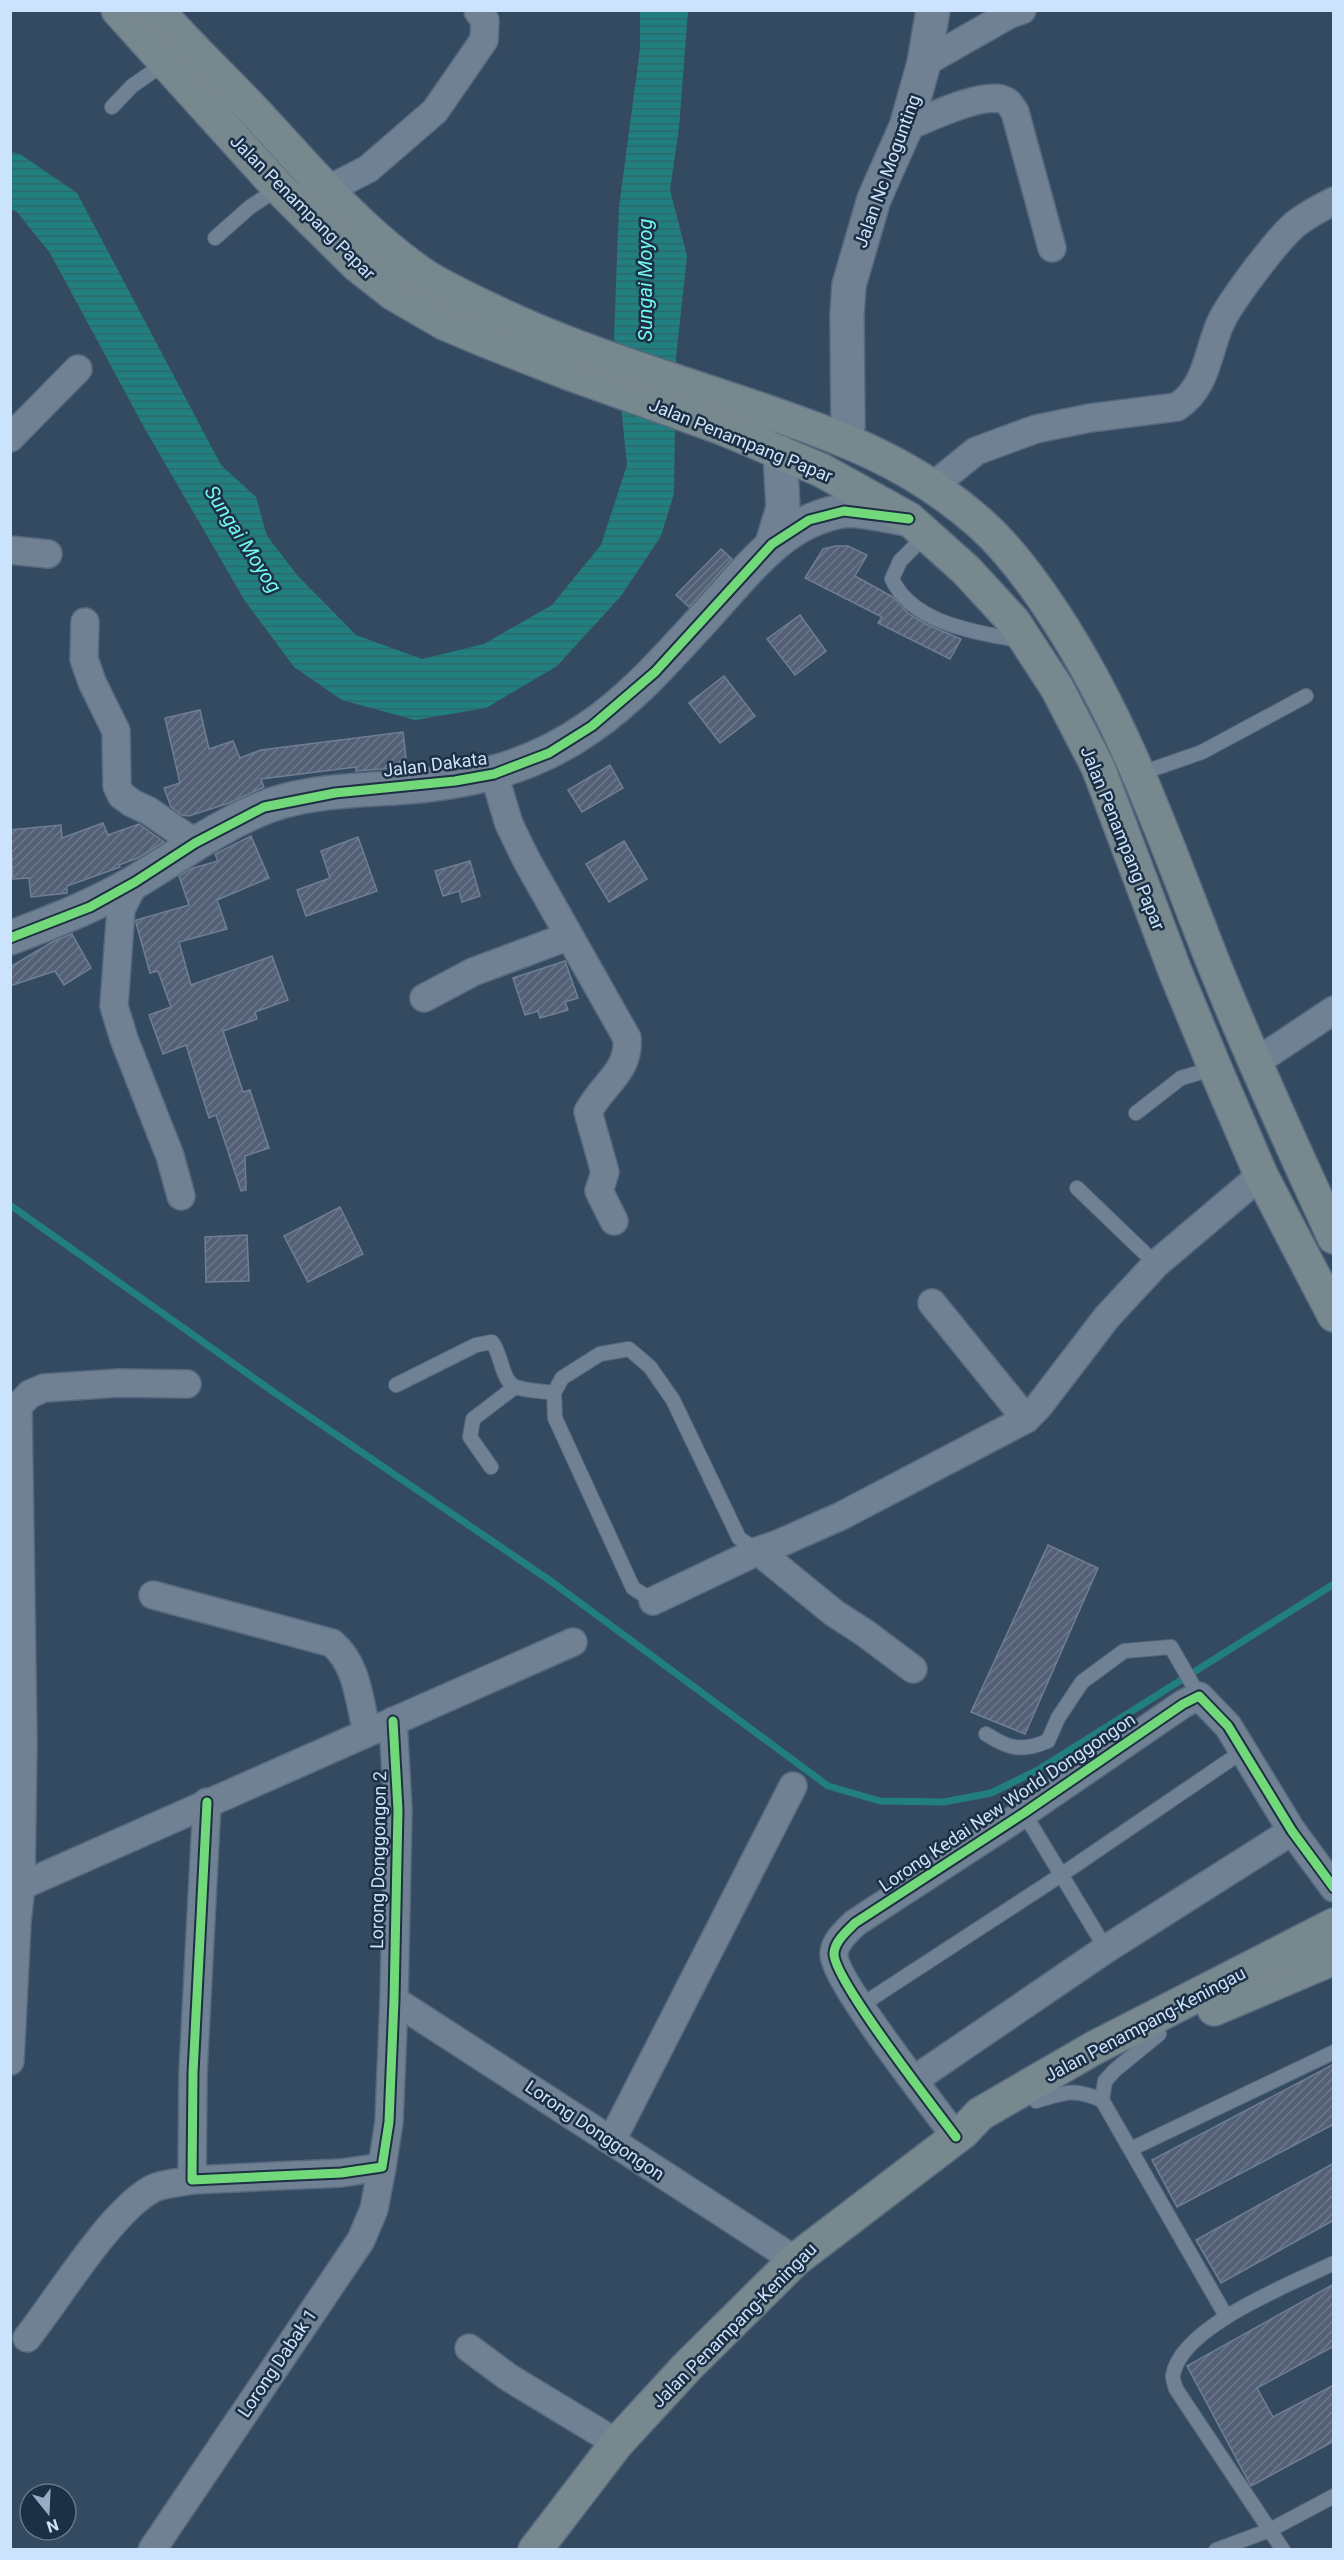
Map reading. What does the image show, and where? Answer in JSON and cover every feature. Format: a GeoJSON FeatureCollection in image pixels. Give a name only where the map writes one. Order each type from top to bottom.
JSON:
{"type":"FeatureCollection","features":[{"type":"Feature","properties":{"kind":"main road","name":"Jalan Penampang Papar"},"geometry":{"type":"LineString","coordinates":[[118,10],[279,188],[357,265],[416,308],[483,340],[579,362],[761,410],[846,439],[889,459],[933,486],[983,526],[1031,579],[1084,660],[1139,774],[1253,1064],[1334,1237]]}},
{"type":"Feature","properties":{"kind":"main road","name":"Jalan Penampang Papar"},"geometry":{"type":"LineString","coordinates":[[167,14],[325,191],[383,243],[427,277],[500,314],[579,362],[722,428],[821,470],[918,527],[966,570],[1014,622],[1057,688],[1098,767],[1215,1068],[1261,1175],[1334,1315]]}},
{"type":"Feature","properties":{"kind":"main road","name":"Jalan Penampang-Keningau"},"geometry":{"type":"LineString","coordinates":[[535,2550],[617,2444],[687,2367],[795,2260],[960,2134],[981,2114],[1094,2048],[1334,1924]]}},
{"type":"Feature","properties":{"kind":"main road","name":"Jalan Penampang-Keningau"},"geometry":{"type":"LineString","coordinates":[[960,2134],[987,2128],[1159,2034],[1334,1958]]}},
{"type":"Feature","properties":{"kind":"street","name":"Jalan Nc Mogunting"},"geometry":{"type":"LineString","coordinates":[[846,439],[849,285],[874,199],[906,127],[924,63],[933,10]]}},
{"type":"Feature","properties":{"kind":"street"},"geometry":{"type":"LineString","coordinates":[[924,63],[1010,14],[1022,10]]}},
{"type":"Feature","properties":{"kind":"street"},"geometry":{"type":"LineString","coordinates":[[325,191],[368,169],[435,111],[484,40],[484,20],[478,11]]}},
{"type":"Feature","properties":{"kind":"street"},"geometry":{"type":"LineString","coordinates":[[906,127],[974,102],[994,99],[1008,102],[1015,112],[1052,248]]}},
{"type":"Feature","properties":{"kind":"street"},"geometry":{"type":"LineString","coordinates":[[933,486],[976,451],[1036,429],[1058,423],[1177,407],[1187,400],[1206,370],[1219,324],[1230,304],[1297,223],[1334,201]]}},
{"type":"Feature","properties":{"kind":"street"},"geometry":{"type":"LineString","coordinates":[[10,438],[78,369]]}},
{"type":"Feature","properties":{"kind":"street","name":"Jalan Dakata"},"geometry":{"type":"LineString","coordinates":[[772,544],[783,508],[780,452]]}},
{"type":"Feature","properties":{"kind":"street","name":"Jalan Dakata"},"geometry":{"type":"LineString","coordinates":[[10,938],[90,907],[135,882],[195,843],[264,807],[344,792],[433,784],[494,774],[549,753],[592,726],[655,672],[772,544],[808,520],[844,511],[918,527]]}},
{"type":"Feature","properties":{"kind":"street"},"geometry":{"type":"LineString","coordinates":[[10,550],[48,554]]}},
{"type":"Feature","properties":{"kind":"street"},"geometry":{"type":"LineString","coordinates":[[85,622],[84,659],[92,682],[116,731],[117,786],[121,795],[149,811],[195,843]]}},
{"type":"Feature","properties":{"kind":"street"},"geometry":{"type":"LineString","coordinates":[[494,774],[509,824],[541,887],[627,1038],[628,1051],[625,1061],[593,1101],[588,1112],[605,1172],[599,1191],[614,1221]]}},
{"type":"Feature","properties":{"kind":"street"},"geometry":{"type":"LineString","coordinates":[[135,882],[121,909],[114,1006],[124,1039],[170,1156],[181,1196]]}},
{"type":"Feature","properties":{"kind":"street"},"geometry":{"type":"LineString","coordinates":[[424,998],[473,972],[569,936]]}},
{"type":"Feature","properties":{"kind":"street"},"geometry":{"type":"LineString","coordinates":[[1253,1064],[1334,1010]]}},
{"type":"Feature","properties":{"kind":"street"},"geometry":{"type":"LineString","coordinates":[[653,1601],[841,1515],[1026,1419],[1038,1407],[1107,1317],[1156,1264],[1261,1175]]}},
{"type":"Feature","properties":{"kind":"street"},"geometry":{"type":"LineString","coordinates":[[932,1303],[1026,1419]]}},
{"type":"Feature","properties":{"kind":"street"},"geometry":{"type":"LineString","coordinates":[[10,2061],[21,1886],[23,1741],[18,1406],[30,1394],[44,1388],[119,1383],[186,1384]]}},
{"type":"Feature","properties":{"kind":"street"},"geometry":{"type":"LineString","coordinates":[[758,1551],[826,1607],[913,1669]]}},
{"type":"Feature","properties":{"kind":"street"},"geometry":{"type":"LineString","coordinates":[[153,1595],[332,1643],[344,1653],[353,1671],[367,1732]]}},
{"type":"Feature","properties":{"kind":"street"},"geometry":{"type":"LineString","coordinates":[[21,1886],[573,1642]]}},
{"type":"Feature","properties":{"kind":"street"},"geometry":{"type":"LineString","coordinates":[[1199,1696],[1228,1726],[1292,1831],[1334,1888]]}},
{"type":"Feature","properties":{"kind":"street","name":"Lorong Kedai New World Donggongon"},"geometry":{"type":"LineString","coordinates":[[960,2134],[914,2080],[860,2006],[838,1971],[834,1953],[842,1936],[855,1923],[1024,1813],[1183,1704],[1199,1696]]}},
{"type":"Feature","properties":{"kind":"street","name":"Lorong Donggongon 2"},"geometry":{"type":"LineString","coordinates":[[382,2167],[388,2122],[394,2000],[398,1810],[393,1721]]}},
{"type":"Feature","properties":{"kind":"street"},"geometry":{"type":"LineString","coordinates":[[612,2140],[793,1786]]}},
{"type":"Feature","properties":{"kind":"street"},"geometry":{"type":"LineString","coordinates":[[192,2180],[193,2073],[207,1802]]}},
{"type":"Feature","properties":{"kind":"street"},"geometry":{"type":"LineString","coordinates":[[914,2080],[1106,1949],[1292,1831]]}},
{"type":"Feature","properties":{"kind":"street","name":"Lorong Donggongon"},"geometry":{"type":"LineString","coordinates":[[394,2000],[795,2260]]}},
{"type":"Feature","properties":{"kind":"street"},"geometry":{"type":"LineString","coordinates":[[27,2338],[89,2254],[128,2208],[153,2189],[192,2180],[340,2174],[382,2167]]}},
{"type":"Feature","properties":{"kind":"street","name":"Lorong Dabak 1"},"geometry":{"type":"LineString","coordinates":[[152,2550],[361,2240],[374,2209],[382,2167]]}},
{"type":"Feature","properties":{"kind":"street"},"geometry":{"type":"LineString","coordinates":[[469,2348],[508,2377],[617,2444]]}},
{"type":"Feature","properties":{"kind":"lane"},"geometry":{"type":"LineString","coordinates":[[112,107],[132,86],[165,63]]}},
{"type":"Feature","properties":{"kind":"lane"},"geometry":{"type":"LineString","coordinates":[[215,238],[250,207],[279,188]]}},
{"type":"Feature","properties":{"kind":"lane"},"geometry":{"type":"LineString","coordinates":[[918,527],[892,579],[899,594],[926,613],[958,628],[1026,642]]}},
{"type":"Feature","properties":{"kind":"lane"},"geometry":{"type":"LineString","coordinates":[[1139,774],[1202,752],[1306,696]]}},
{"type":"Feature","properties":{"kind":"lane"},"geometry":{"type":"LineString","coordinates":[[1136,1113],[1181,1078],[1215,1068]]}},
{"type":"Feature","properties":{"kind":"lane"},"geometry":{"type":"LineString","coordinates":[[1077,1188],[1156,1264]]}},
{"type":"Feature","properties":{"kind":"lane"},"geometry":{"type":"LineString","coordinates":[[396,1385],[476,1345],[492,1342],[498,1350],[507,1379],[515,1387],[554,1393]]}},
{"type":"Feature","properties":{"kind":"lane"},"geometry":{"type":"LineString","coordinates":[[653,1601],[633,1588],[555,1418],[554,1393],[562,1378],[600,1354],[629,1349],[650,1367],[674,1400],[739,1538],[758,1551]]}},
{"type":"Feature","properties":{"kind":"lane"},"geometry":{"type":"LineString","coordinates":[[491,1467],[470,1437],[473,1419],[515,1387]]}},
{"type":"Feature","properties":{"kind":"lane"},"geometry":{"type":"LineString","coordinates":[[986,1734],[1005,1746],[1032,1748],[1048,1741],[1058,1718],[1082,1682],[1124,1651],[1171,1647],[1199,1696]]}},
{"type":"Feature","properties":{"kind":"lane"},"geometry":{"type":"LineString","coordinates":[[860,2006],[1243,1751]]}},
{"type":"Feature","properties":{"kind":"lane"},"geometry":{"type":"LineString","coordinates":[[1024,1813],[1106,1949]]}},
{"type":"Feature","properties":{"kind":"lane"},"geometry":{"type":"LineString","coordinates":[[1102,2100],[1105,2081],[1114,2070],[1159,2034]]}},
{"type":"Feature","properties":{"kind":"lane"},"geometry":{"type":"LineString","coordinates":[[1131,2149],[1334,2052]]}},
{"type":"Feature","properties":{"kind":"lane"},"geometry":{"type":"LineString","coordinates":[[1036,2101],[1061,2093],[1080,2091],[1102,2100],[1226,2316]]}},
{"type":"Feature","properties":{"kind":"lane"},"geometry":{"type":"LineString","coordinates":[[1283,2550],[1176,2389],[1173,2376],[1183,2355],[1197,2337],[1226,2316],[1334,2263]]}},
{"type":"Feature","properties":{"kind":"lane"},"geometry":{"type":"LineString","coordinates":[[1216,2550],[1270,2530],[1334,2496]]}},
{"type":"Feature","properties":{"kind":"water","name":"Sungai Moyog"},"geometry":{"type":"Polygon","coordinates":[[[640,11],[688,11],[679,128],[670,190],[687,256],[676,357],[674,493],[661,536],[621,596],[557,666],[486,708],[415,720],[342,700],[294,667],[245,601],[145,429],[50,253],[17,212],[11,209],[11,152],[20,154],[77,193],[221,465],[256,497],[267,536],[298,576],[356,635],[422,659],[484,644],[552,605],[601,545],[627,465],[614,336],[619,207],[640,49],[640,11]]]}},
{"type":"Feature","properties":{"kind":"building"},"geometry":{"type":"Polygon","coordinates":[[[848,546],[867,555],[855,576],[893,597],[909,614],[961,639],[950,659],[878,623],[882,617],[805,578],[823,549],[848,546]]]}},
{"type":"Feature","properties":{"kind":"building"},"geometry":{"type":"Polygon","coordinates":[[[721,549],[732,559],[689,607],[676,595],[721,549]]]}},
{"type":"Feature","properties":{"kind":"building"},"geometry":{"type":"Polygon","coordinates":[[[800,615],[826,651],[795,675],[767,639],[800,615]]]}},
{"type":"Feature","properties":{"kind":"building"},"geometry":{"type":"Polygon","coordinates":[[[724,676],[755,716],[720,743],[689,703],[724,676]]]}},
{"type":"Feature","properties":{"kind":"building"},"geometry":{"type":"Polygon","coordinates":[[[200,710],[209,749],[233,741],[240,758],[261,750],[403,732],[407,767],[356,771],[356,767],[261,779],[264,787],[229,803],[189,816],[182,815],[171,807],[164,788],[180,783],[165,718],[200,710]]]}},
{"type":"Feature","properties":{"kind":"building"},"geometry":{"type":"Polygon","coordinates":[[[610,765],[623,788],[582,812],[568,790],[610,765]]]}},
{"type":"Feature","properties":{"kind":"building"},"geometry":{"type":"Polygon","coordinates":[[[103,823],[108,835],[139,824],[164,842],[138,858],[119,865],[120,867],[67,886],[67,893],[31,897],[29,878],[13,879],[10,830],[61,825],[62,838],[103,823]]]}},
{"type":"Feature","properties":{"kind":"building"},"geometry":{"type":"Polygon","coordinates":[[[251,836],[269,878],[217,900],[227,929],[179,942],[191,985],[272,956],[288,1000],[255,1012],[257,1019],[223,1031],[243,1092],[250,1090],[269,1148],[245,1156],[246,1190],[241,1191],[216,1115],[209,1118],[186,1045],[163,1054],[149,1015],[171,1007],[158,971],[150,973],[136,920],[189,905],[179,876],[190,869],[218,861],[215,854],[251,836]]]}},
{"type":"Feature","properties":{"kind":"building"},"geometry":{"type":"Polygon","coordinates":[[[358,837],[377,891],[306,916],[297,890],[330,878],[321,851],[358,837]]]}},
{"type":"Feature","properties":{"kind":"building"},"geometry":{"type":"Polygon","coordinates":[[[624,841],[647,879],[609,902],[586,864],[624,841]]]}},
{"type":"Feature","properties":{"kind":"building"},"geometry":{"type":"Polygon","coordinates":[[[470,861],[480,896],[462,902],[459,891],[443,896],[435,871],[470,861]]]}},
{"type":"Feature","properties":{"kind":"building"},"geometry":{"type":"Polygon","coordinates":[[[72,934],[91,968],[64,985],[55,971],[10,986],[10,967],[54,941],[72,934]]]}},
{"type":"Feature","properties":{"kind":"building"},"geometry":{"type":"Polygon","coordinates":[[[565,961],[578,998],[565,1002],[568,1010],[540,1018],[538,1011],[525,1015],[513,978],[565,961]]]}},
{"type":"Feature","properties":{"kind":"building"},"geometry":{"type":"Polygon","coordinates":[[[340,1207],[363,1254],[308,1282],[284,1236],[340,1207]]]}},
{"type":"Feature","properties":{"kind":"building"},"geometry":{"type":"Polygon","coordinates":[[[247,1235],[249,1281],[206,1282],[205,1237],[247,1235]]]}},
{"type":"Feature","properties":{"kind":"building"},"geometry":{"type":"Polygon","coordinates":[[[1048,1545],[1098,1568],[1025,1734],[971,1712],[1048,1545]]]}},
{"type":"Feature","properties":{"kind":"building"},"geometry":{"type":"Polygon","coordinates":[[[1334,2064],[1334,2124],[1177,2207],[1152,2160],[1334,2064]]]}},
{"type":"Feature","properties":{"kind":"building"},"geometry":{"type":"Polygon","coordinates":[[[1334,2163],[1334,2220],[1221,2283],[1196,2240],[1334,2163]]]}},
{"type":"Feature","properties":{"kind":"building"},"geometry":{"type":"Polygon","coordinates":[[[1334,2284],[1334,2346],[1257,2388],[1273,2417],[1334,2385],[1334,2441],[1251,2486],[1187,2366],[1334,2284]]]}},
{"type":"Feature","properties":{"kind":"waterway"},"geometry":{"type":"LineString","coordinates":[[10,1205],[275,1393],[552,1582],[828,1786],[880,1801],[944,1802],[991,1793],[1038,1770],[1334,1584]]}},
{"type":"Feature","properties":{"kind":"cycle path"},"geometry":{"type":"LineString","coordinates":[[10,938],[90,907],[135,882],[195,843],[264,807],[335,793],[455,781],[494,774],[549,753],[592,726],[655,672],[772,544],[809,520],[844,511],[909,519]]}},
{"type":"Feature","properties":{"kind":"cycle path"},"geometry":{"type":"LineString","coordinates":[[956,2137],[866,2015],[849,1988],[838,1967],[834,1953],[837,1944],[855,1923],[1024,1813],[1183,1704],[1199,1696],[1228,1726],[1292,1831],[1334,1888]]}},
{"type":"Feature","properties":{"kind":"cycle path"},"geometry":{"type":"LineString","coordinates":[[207,1802],[193,2073],[192,2180],[341,2173],[382,2167],[389,2122],[394,2000],[398,1810],[393,1721]]}}]}
